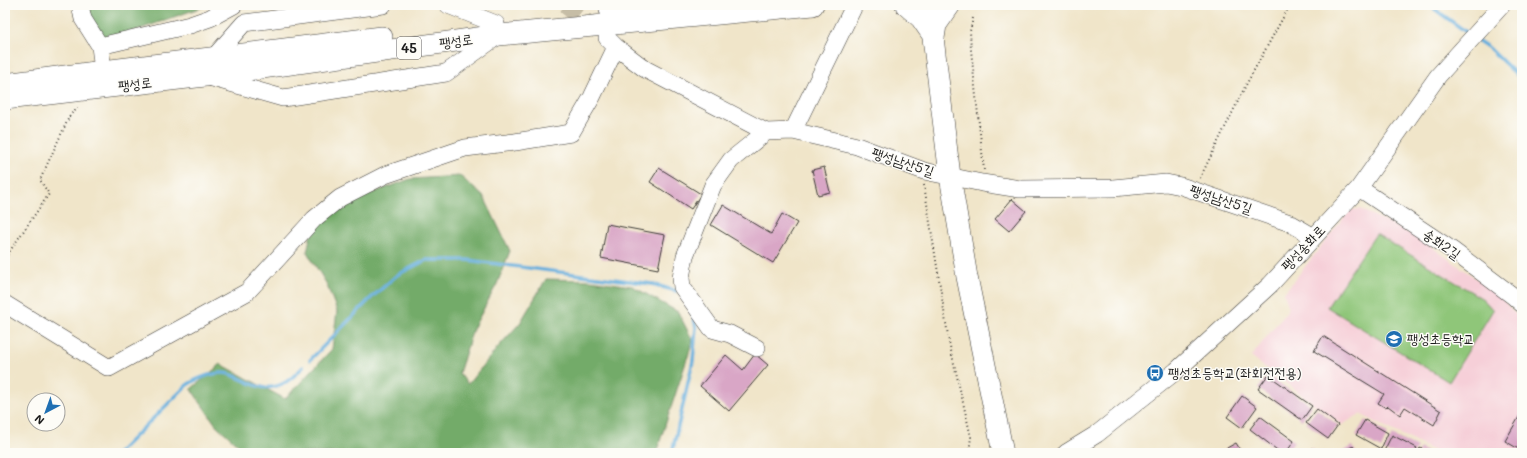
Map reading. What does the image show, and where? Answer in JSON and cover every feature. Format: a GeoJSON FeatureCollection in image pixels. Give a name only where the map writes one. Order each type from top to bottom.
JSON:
{"type":"FeatureCollection","features":[{"type":"Feature","properties":{"kind":"main road","name":"팽성로"},"geometry":{"type":"LineString","coordinates":[[5,99],[210,66],[498,30],[657,5]]}},
{"type":"Feature","properties":{"kind":"main road","name":"팽성로"},"geometry":{"type":"LineString","coordinates":[[498,30],[813,5]]}},
{"type":"Feature","properties":{"kind":"main road"},"geometry":{"type":"LineString","coordinates":[[906,5],[921,18],[934,38]]}},
{"type":"Feature","properties":{"kind":"main road"},"geometry":{"type":"LineString","coordinates":[[929,5],[950,176],[967,277],[1003,453]]}},
{"type":"Feature","properties":{"kind":"main road"},"geometry":{"type":"LineString","coordinates":[[934,38],[936,25],[950,5]]}},
{"type":"Feature","properties":{"kind":"main road","name":"팽성로"},"geometry":{"type":"LineString","coordinates":[[5,84],[103,71],[210,66]]}},
{"type":"Feature","properties":{"kind":"street"},"geometry":{"type":"LineString","coordinates":[[80,5],[83,19],[100,46],[103,71]]}},
{"type":"Feature","properties":{"kind":"street"},"geometry":{"type":"LineString","coordinates":[[100,46],[190,25],[210,18],[234,5]]}},
{"type":"Feature","properties":{"kind":"street"},"geometry":{"type":"LineString","coordinates":[[383,5],[244,23],[210,66],[283,98],[446,73],[498,30],[448,5]]}},
{"type":"Feature","properties":{"kind":"street","name":"팽성송화로"},"geometry":{"type":"LineString","coordinates":[[1066,453],[1097,434],[1176,371],[1270,285],[1359,188],[1438,76],[1502,5]]}},
{"type":"Feature","properties":{"kind":"street"},"geometry":{"type":"LineString","coordinates":[[793,130],[854,8]]}},
{"type":"Feature","properties":{"kind":"street"},"geometry":{"type":"LineString","coordinates":[[5,304],[108,368],[247,292],[314,219],[340,198],[384,175],[465,148],[571,133],[592,97],[612,42],[645,69],[766,132],[731,160],[713,185],[685,256],[681,278],[682,287],[712,329],[730,334],[757,348]]}},
{"type":"Feature","properties":{"kind":"street","name":"팽성남산5길"},"geometry":{"type":"LineString","coordinates":[[766,132],[793,130],[857,146],[924,171],[1020,189],[1081,190],[1166,183],[1194,190],[1290,223],[1314,237]]}},
{"type":"Feature","properties":{"kind":"street","name":"송화2길"},"geometry":{"type":"LineString","coordinates":[[1359,188],[1452,250],[1522,304]]}},
{"type":"Feature","properties":{"kind":"path"},"geometry":{"type":"LineString","coordinates":[[1194,190],[1247,83],[1290,5]]}},
{"type":"Feature","properties":{"kind":"path"},"geometry":{"type":"LineString","coordinates":[[973,18],[970,30],[970,50],[984,168],[982,183]]}},
{"type":"Feature","properties":{"kind":"path"},"geometry":{"type":"LineString","coordinates":[[5,258],[49,194],[40,180],[70,115],[80,106]]}},
{"type":"Feature","properties":{"kind":"path"},"geometry":{"type":"LineString","coordinates":[[924,171],[923,179],[949,342],[971,437],[969,453]]}},
{"type":"Feature","properties":{"kind":"shaded area","name":"팽성초등학교"},"geometry":{"type":"Polygon","coordinates":[[[1360,209],[1419,238],[1498,294],[1522,322],[1522,453],[1438,453],[1360,414],[1342,425],[1251,357],[1289,308],[1284,293],[1350,210],[1360,209]]]}},
{"type":"Feature","properties":{"kind":"green space"},"geometry":{"type":"Polygon","coordinates":[[[85,5],[208,5],[126,34],[103,37],[89,18],[85,5]]]}},
{"type":"Feature","properties":{"kind":"green space"},"geometry":{"type":"Polygon","coordinates":[[[460,176],[484,197],[510,251],[497,284],[473,329],[459,373],[468,384],[520,323],[546,279],[590,280],[632,286],[678,312],[693,341],[656,453],[247,453],[216,425],[191,389],[221,364],[285,399],[332,349],[337,311],[326,283],[307,252],[314,219],[353,200],[410,179],[460,176]]]}},
{"type":"Feature","properties":{"kind":"green space"},"geometry":{"type":"Polygon","coordinates":[[[1376,234],[1483,299],[1493,310],[1449,382],[1327,307],[1376,234]]]}},
{"type":"Feature","properties":{"kind":"building"},"geometry":{"type":"Polygon","coordinates":[[[824,167],[830,192],[818,195],[812,170],[824,167]]]}},
{"type":"Feature","properties":{"kind":"building"},"geometry":{"type":"Polygon","coordinates":[[[659,168],[701,194],[691,209],[650,182],[659,168]]]}},
{"type":"Feature","properties":{"kind":"building"},"geometry":{"type":"Polygon","coordinates":[[[1012,199],[1026,211],[1009,231],[995,219],[1012,199]]]}},
{"type":"Feature","properties":{"kind":"building"},"geometry":{"type":"Polygon","coordinates":[[[723,205],[771,234],[782,214],[797,223],[773,263],[711,225],[723,205]]]}},
{"type":"Feature","properties":{"kind":"building"},"geometry":{"type":"Polygon","coordinates":[[[607,224],[665,235],[658,269],[601,258],[607,224]]]}},
{"type":"Feature","properties":{"kind":"building"},"geometry":{"type":"Polygon","coordinates":[[[1323,336],[1441,411],[1434,425],[1405,407],[1400,415],[1388,406],[1386,408],[1378,403],[1384,394],[1314,351],[1323,336]]]}},
{"type":"Feature","properties":{"kind":"building"},"geometry":{"type":"Polygon","coordinates":[[[755,354],[768,365],[729,411],[700,386],[726,355],[743,370],[755,354]]]}},
{"type":"Feature","properties":{"kind":"building"},"geometry":{"type":"Polygon","coordinates":[[[1268,375],[1312,406],[1302,420],[1258,389],[1268,375]]]}},
{"type":"Feature","properties":{"kind":"building"},"geometry":{"type":"Polygon","coordinates":[[[1242,396],[1257,407],[1242,428],[1227,417],[1242,396]]]}},
{"type":"Feature","properties":{"kind":"building"},"geometry":{"type":"Polygon","coordinates":[[[1317,409],[1338,425],[1328,439],[1306,423],[1317,409]]]}},
{"type":"Feature","properties":{"kind":"building"},"geometry":{"type":"Polygon","coordinates":[[[1522,412],[1522,451],[1505,441],[1522,412]]]}},
{"type":"Feature","properties":{"kind":"building"},"geometry":{"type":"Polygon","coordinates":[[[1260,416],[1294,441],[1286,453],[1281,453],[1250,429],[1260,416]]]}},
{"type":"Feature","properties":{"kind":"building"},"geometry":{"type":"Polygon","coordinates":[[[1365,420],[1388,433],[1381,449],[1356,435],[1365,420]]]}},
{"type":"Feature","properties":{"kind":"building"},"geometry":{"type":"Polygon","coordinates":[[[1392,435],[1417,448],[1414,453],[1388,453],[1384,451],[1392,435]]]}},
{"type":"Feature","properties":{"kind":"building"},"geometry":{"type":"Polygon","coordinates":[[[1236,443],[1241,451],[1237,453],[1227,453],[1225,449],[1236,443]]]}},
{"type":"Feature","properties":{"kind":"building"},"geometry":{"type":"Polygon","coordinates":[[[1353,446],[1356,453],[1340,453],[1353,446]]]}},
{"type":"Feature","properties":{"kind":"building"},"geometry":{"type":"Polygon","coordinates":[[[1312,448],[1315,453],[1303,453],[1312,448]]]}},
{"type":"Feature","properties":{"kind":"building"},"geometry":{"type":"Polygon","coordinates":[[[1420,448],[1429,453],[1418,453],[1420,448]]]}},
{"type":"Feature","properties":{"kind":"waterway"},"geometry":{"type":"LineString","coordinates":[[1429,5],[1469,34]]}},
{"type":"Feature","properties":{"kind":"waterway"},"geometry":{"type":"LineString","coordinates":[[1477,40],[1489,48],[1522,80]]}},
{"type":"Feature","properties":{"kind":"waterway"},"geometry":{"type":"LineString","coordinates":[[310,360],[370,299],[397,275],[426,260],[467,260],[652,284],[676,291]]}},
{"type":"Feature","properties":{"kind":"waterway"},"geometry":{"type":"LineString","coordinates":[[672,453],[693,361],[696,327],[693,315]]}},
{"type":"Feature","properties":{"kind":"waterway"},"geometry":{"type":"LineString","coordinates":[[118,453],[187,385],[196,380],[213,374],[224,373],[255,385],[268,388],[287,382],[303,367]]}},
{"type":"Feature","properties":{"kind":"tunnel"},"geometry":{"type":"LineString","coordinates":[[565,5],[598,31]]}},
{"type":"Feature","properties":{"kind":"place","name":"팽성초등학교"},"geometry":{"type":"Point","coordinates":[1394,339]}},
{"type":"Feature","properties":{"kind":"place","name":"팽성초등학교(좌회전전용)"},"geometry":{"type":"Point","coordinates":[1155,373]}}]}
